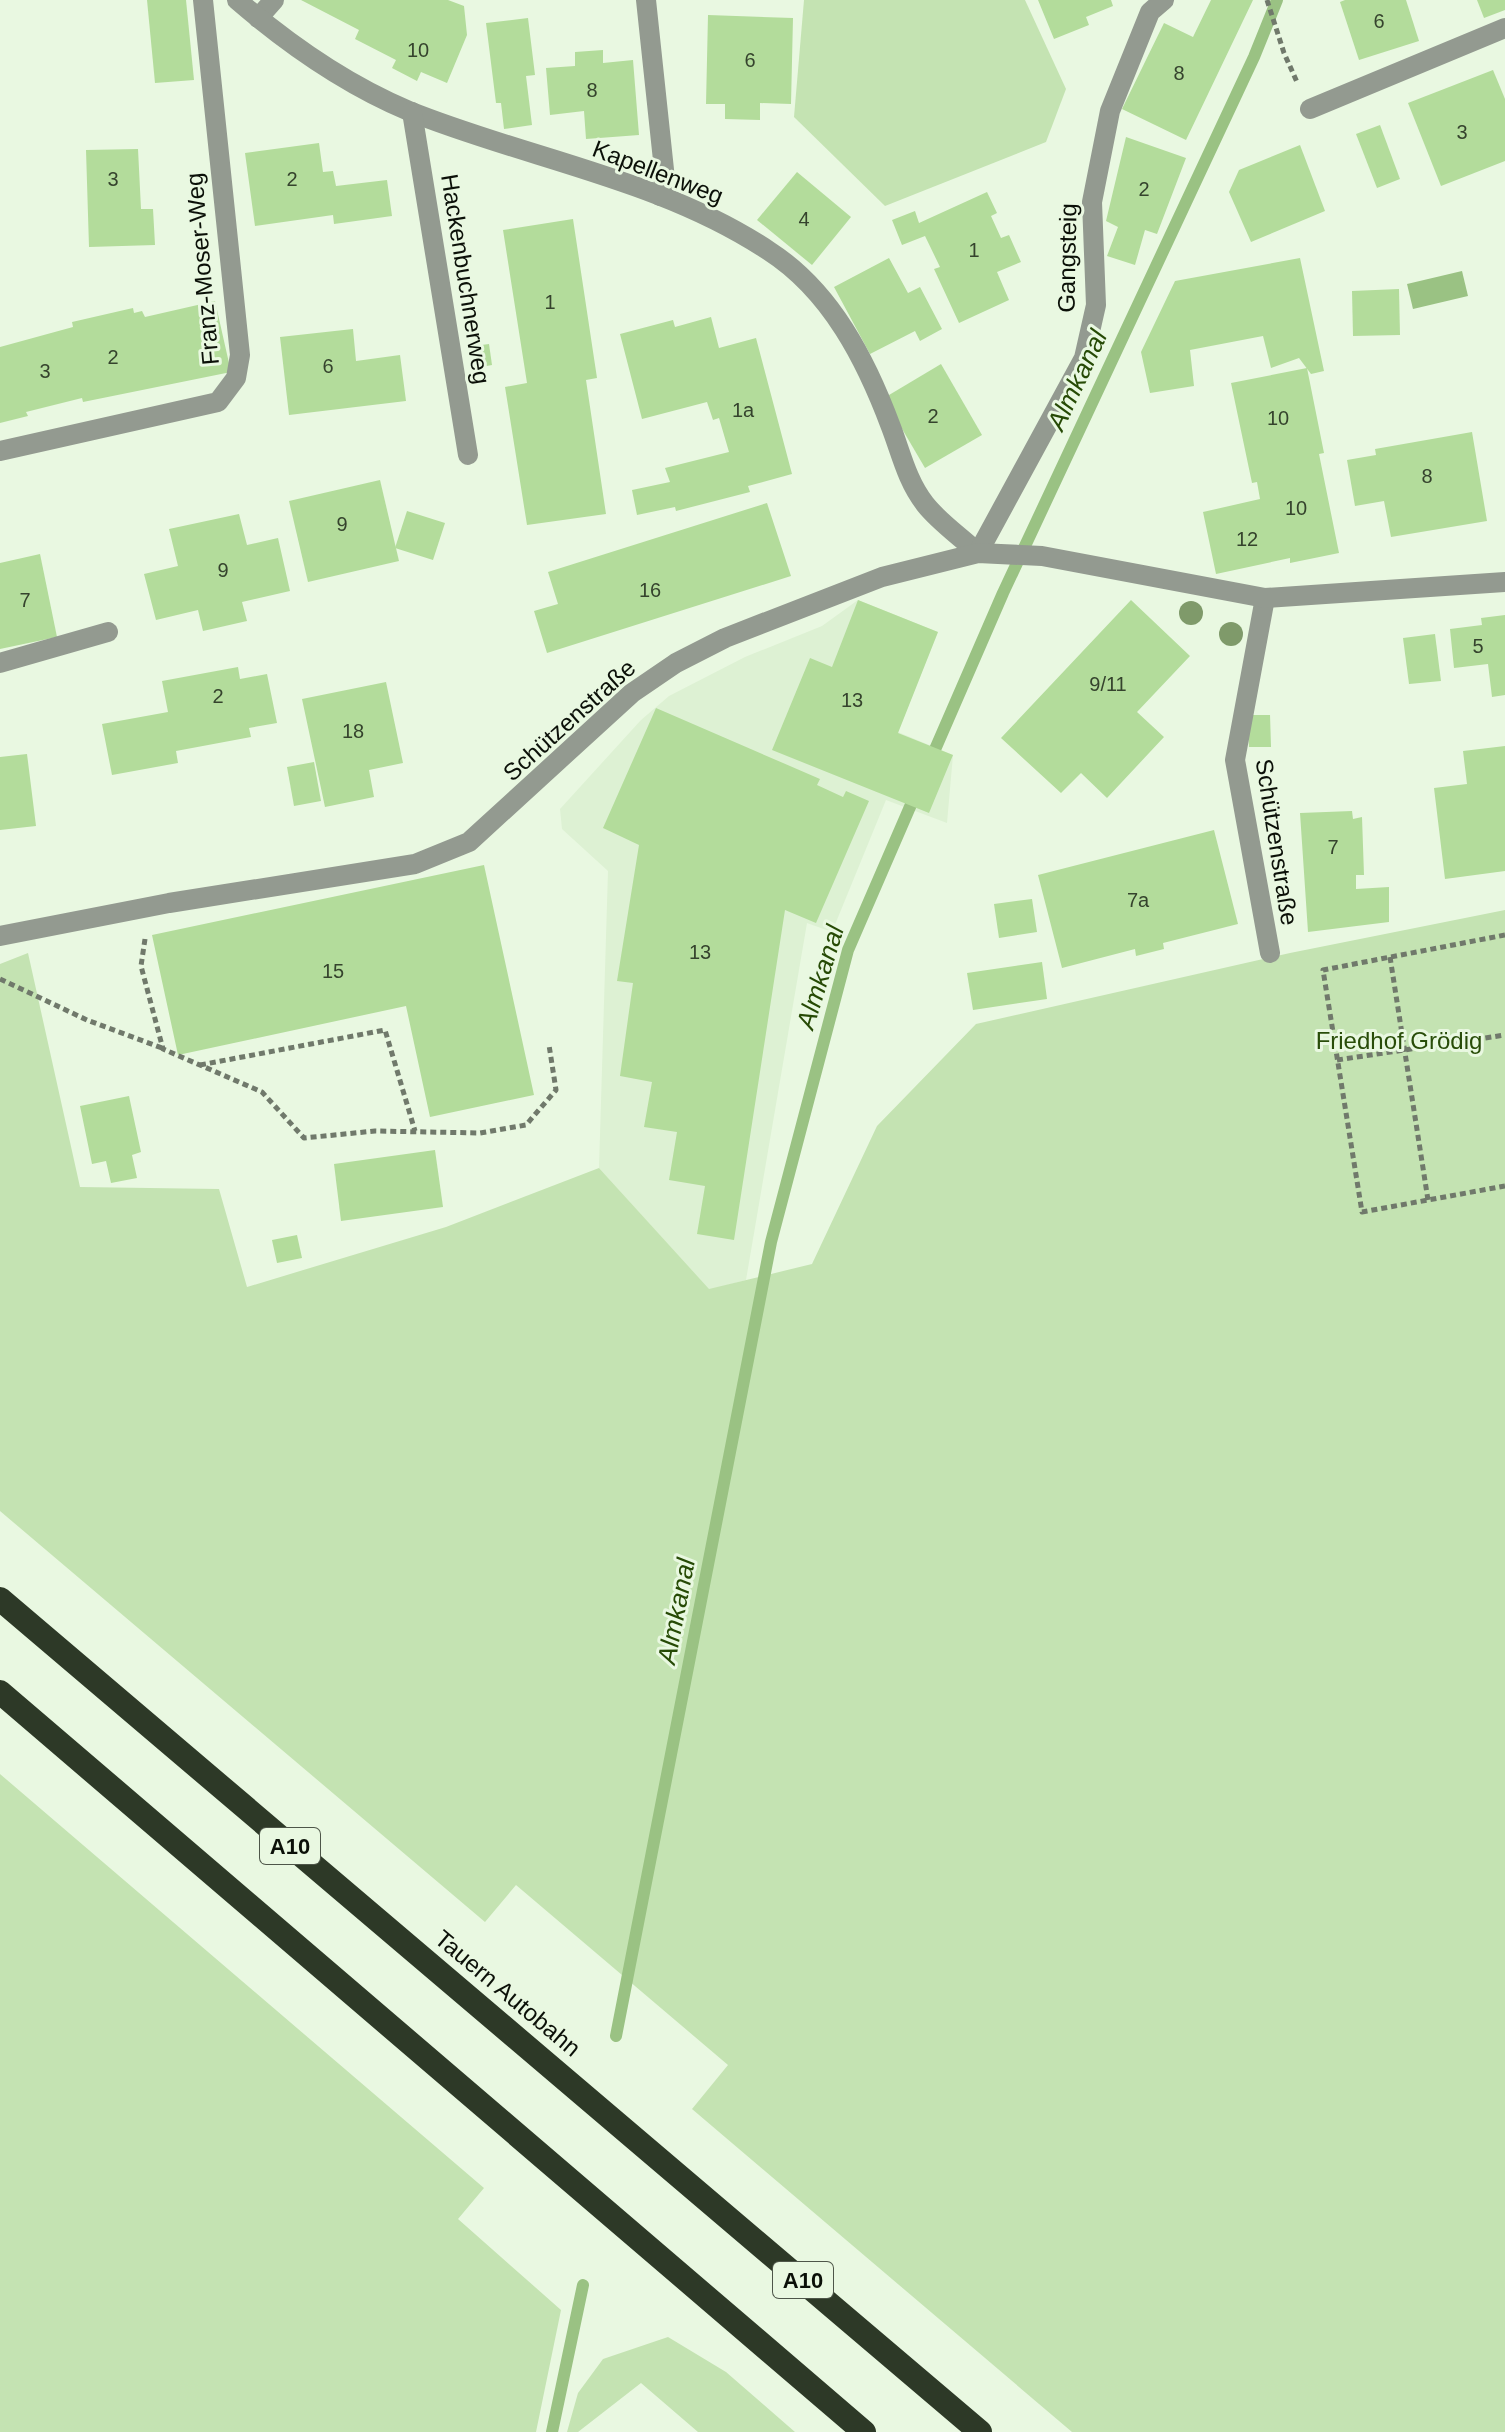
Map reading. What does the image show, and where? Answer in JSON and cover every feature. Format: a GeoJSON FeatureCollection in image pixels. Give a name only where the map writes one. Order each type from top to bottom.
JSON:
{"type":"FeatureCollection","features":[{"type":"Feature","properties":{"kind":"highway","name":"Tauern Autobahn"},"geometry":{"type":"LineString","coordinates":[[0,1599],[980,2432]]}},
{"type":"Feature","properties":{"kind":"highway"},"geometry":{"type":"LineString","coordinates":[[0,1692],[864,2432]]}},
{"type":"Feature","properties":{"kind":"street","name":"Franz-Moser-Weg"},"geometry":{"type":"LineString","coordinates":[[0,451],[218,402],[236,378],[240,355],[203,0]]}},
{"type":"Feature","properties":{"kind":"street","name":"Kapellenweg"},"geometry":{"type":"LineString","coordinates":[[237,0],[339,74],[412,112],[693,207],[769,251],[803,276],[830,306],[878,391],[908,477],[925,505],[988,553]]}},
{"type":"Feature","properties":{"kind":"street"},"geometry":{"type":"LineString","coordinates":[[258,18],[274,0]]}},
{"type":"Feature","properties":{"kind":"street"},"geometry":{"type":"LineString","coordinates":[[646,0],[665,179],[660,196]]}},
{"type":"Feature","properties":{"kind":"street","name":"Gangsteig"},"geometry":{"type":"LineString","coordinates":[[988,553],[1084,358],[1096,305],[1092,202],[1110,111],[1150,12],[1164,0]]}},
{"type":"Feature","properties":{"kind":"street"},"geometry":{"type":"LineString","coordinates":[[1310,109],[1505,28]]}},
{"type":"Feature","properties":{"kind":"street","name":"Hackenbuchnerweg"},"geometry":{"type":"LineString","coordinates":[[412,112],[468,455]]}},
{"type":"Feature","properties":{"kind":"street","name":"Schützenstraße"},"geometry":{"type":"LineString","coordinates":[[0,936],[150,906],[415,864],[469,842],[632,693],[676,663],[725,638],[882,577],[988,553],[1042,556],[1265,598],[1505,582]]}},
{"type":"Feature","properties":{"kind":"street","name":"Schützenstraße"},"geometry":{"type":"LineString","coordinates":[[1265,598],[1235,760],[1270,953]]}},
{"type":"Feature","properties":{"kind":"street"},"geometry":{"type":"LineString","coordinates":[[0,663],[108,632]]}},
{"type":"Feature","properties":{"kind":"path"},"geometry":{"type":"LineString","coordinates":[[1267,0],[1284,53]]}},
{"type":"Feature","properties":{"kind":"path"},"geometry":{"type":"LineString","coordinates":[[150,906],[141,966],[163,1049]]}},
{"type":"Feature","properties":{"kind":"path"},"geometry":{"type":"LineString","coordinates":[[1505,935],[1323,970],[1362,1212],[1505,1186]]}},
{"type":"Feature","properties":{"kind":"path"},"geometry":{"type":"LineString","coordinates":[[1390,957],[1428,1200]]}},
{"type":"Feature","properties":{"kind":"path"},"geometry":{"type":"LineString","coordinates":[[0,979],[87,1020],[262,1092],[304,1138],[375,1131],[480,1133],[526,1125],[556,1090],[549,1045]]}},
{"type":"Feature","properties":{"kind":"path"},"geometry":{"type":"LineString","coordinates":[[200,1065],[385,1030],[415,1131]]}},
{"type":"Feature","properties":{"kind":"path"},"geometry":{"type":"LineString","coordinates":[[1337,1060],[1505,1035]]}},
{"type":"Feature","properties":{"kind":"shaded area"},"geometry":{"type":"Polygon","coordinates":[[[1462,271],[1468,296],[1413,309],[1407,284],[1462,271]]]}},
{"type":"Feature","properties":{"kind":"shaded area"},"geometry":{"type":"Polygon","coordinates":[[[858,600],[938,632],[898,732],[953,755],[947,823],[886,800],[832,932],[807,923],[746,1280],[709,1290],[599,1168],[608,871],[562,829],[560,809],[641,720],[669,696],[745,657],[822,626],[858,600]]]}},
{"type":"Feature","properties":{"kind":"green space"},"geometry":{"type":"Polygon","coordinates":[[[804,0],[1025,0],[1066,89],[1046,142],[885,206],[794,117],[804,0]]]}},
{"type":"Feature","properties":{"kind":"green space","name":"Friedhof Grödig"},"geometry":{"type":"Polygon","coordinates":[[[1505,910],[1505,2432],[1072,2432],[692,2109],[728,2065],[516,1885],[485,1922],[0,1511],[0,964],[28,953],[80,1187],[219,1189],[247,1287],[446,1227],[599,1168],[709,1289],[812,1264],[877,1126],[976,1024],[1290,953],[1505,910]]]}},
{"type":"Feature","properties":{"kind":"green space"},"geometry":{"type":"Polygon","coordinates":[[[0,1774],[484,2188],[458,2219],[561,2310],[536,2432],[0,2432],[0,1774]]]}},
{"type":"Feature","properties":{"kind":"green space"},"geometry":{"type":"Polygon","coordinates":[[[668,2337],[726,2372],[795,2432],[698,2432],[641,2383],[578,2432],[567,2432],[578,2393],[603,2359],[668,2337]]]}},
{"type":"Feature","properties":{"kind":"building"},"geometry":{"type":"Polygon","coordinates":[[[147,0],[186,0],[194,80],[155,83],[147,0]]]}},
{"type":"Feature","properties":{"kind":"building"},"geometry":{"type":"Polygon","coordinates":[[[301,0],[448,0],[464,6],[467,35],[447,83],[421,72],[417,81],[392,68],[396,60],[355,39],[359,30],[301,0]]]}},
{"type":"Feature","properties":{"kind":"building"},"geometry":{"type":"Polygon","coordinates":[[[1038,0],[1111,0],[1113,6],[1086,17],[1089,25],[1054,39],[1038,0]]]}},
{"type":"Feature","properties":{"kind":"building"},"geometry":{"type":"Polygon","coordinates":[[[1211,0],[1253,0],[1186,140],[1122,109],[1164,23],[1193,37],[1211,0]]]}},
{"type":"Feature","properties":{"kind":"building"},"geometry":{"type":"Polygon","coordinates":[[[1406,0],[1419,41],[1359,60],[1340,2],[1406,0]]]}},
{"type":"Feature","properties":{"kind":"building"},"geometry":{"type":"Polygon","coordinates":[[[1477,0],[1505,0],[1505,10],[1484,18],[1477,0]]]}},
{"type":"Feature","properties":{"kind":"building"},"geometry":{"type":"Polygon","coordinates":[[[708,15],[793,18],[791,104],[760,103],[760,120],[725,119],[725,104],[706,104],[708,15]]]}},
{"type":"Feature","properties":{"kind":"building"},"geometry":{"type":"Polygon","coordinates":[[[528,18],[535,75],[526,76],[532,125],[504,129],[501,103],[496,103],[486,23],[528,18]]]}},
{"type":"Feature","properties":{"kind":"building"},"geometry":{"type":"Polygon","coordinates":[[[603,50],[603,63],[633,60],[639,135],[586,139],[584,111],[550,115],[546,68],[575,66],[575,52],[603,50]]]}},
{"type":"Feature","properties":{"kind":"building"},"geometry":{"type":"Polygon","coordinates":[[[1493,70],[1505,99],[1505,161],[1441,186],[1408,103],[1493,70]]]}},
{"type":"Feature","properties":{"kind":"building"},"geometry":{"type":"Polygon","coordinates":[[[1380,125],[1400,179],[1377,188],[1356,134],[1380,125]]]}},
{"type":"Feature","properties":{"kind":"building"},"geometry":{"type":"Polygon","coordinates":[[[1126,137],[1186,158],[1157,234],[1145,230],[1135,265],[1107,256],[1118,227],[1106,221],[1126,137]]]}},
{"type":"Feature","properties":{"kind":"building"},"geometry":{"type":"Polygon","coordinates":[[[319,143],[323,172],[333,171],[336,186],[387,180],[392,216],[334,224],[333,215],[255,226],[245,153],[319,143]]]}},
{"type":"Feature","properties":{"kind":"building"},"geometry":{"type":"Polygon","coordinates":[[[1300,145],[1325,211],[1251,242],[1229,192],[1239,170],[1300,145]]]}},
{"type":"Feature","properties":{"kind":"building"},"geometry":{"type":"Polygon","coordinates":[[[138,149],[141,209],[153,209],[155,245],[89,247],[86,150],[138,149]]]}},
{"type":"Feature","properties":{"kind":"building"},"geometry":{"type":"Polygon","coordinates":[[[797,172],[851,217],[812,265],[757,220],[797,172]]]}},
{"type":"Feature","properties":{"kind":"building"},"geometry":{"type":"Polygon","coordinates":[[[987,192],[997,213],[991,216],[1001,238],[1009,235],[1021,262],[997,272],[1009,300],[959,323],[934,269],[940,267],[925,236],[902,245],[892,220],[915,211],[919,223],[987,192]]]}},
{"type":"Feature","properties":{"kind":"building"},"geometry":{"type":"Polygon","coordinates":[[[573,219],[597,378],[586,380],[606,514],[527,525],[505,387],[527,383],[503,230],[573,219]]]}},
{"type":"Feature","properties":{"kind":"building"},"geometry":{"type":"Polygon","coordinates":[[[889,258],[908,293],[920,287],[942,329],[920,341],[915,331],[870,354],[834,287],[889,258]]]}},
{"type":"Feature","properties":{"kind":"building"},"geometry":{"type":"Polygon","coordinates":[[[1300,258],[1324,371],[1311,374],[1299,358],[1271,368],[1263,336],[1190,350],[1194,386],[1150,393],[1141,352],[1175,281],[1300,258]]]}},
{"type":"Feature","properties":{"kind":"building"},"geometry":{"type":"Polygon","coordinates":[[[1399,289],[1400,335],[1353,336],[1352,291],[1399,289]]]}},
{"type":"Feature","properties":{"kind":"building"},"geometry":{"type":"Polygon","coordinates":[[[215,301],[231,372],[83,402],[82,398],[26,412],[28,416],[0,423],[0,347],[73,327],[72,322],[133,308],[134,313],[142,311],[145,317],[215,301]]]}},
{"type":"Feature","properties":{"kind":"building"},"geometry":{"type":"Polygon","coordinates":[[[711,317],[719,348],[756,338],[792,474],[748,486],[750,492],[676,511],[675,507],[637,515],[632,490],[670,482],[665,468],[729,452],[719,418],[713,420],[707,402],[642,419],[620,334],[673,320],[675,327],[711,317]]]}},
{"type":"Feature","properties":{"kind":"building"},"geometry":{"type":"Polygon","coordinates":[[[353,329],[356,361],[400,355],[406,401],[289,415],[280,337],[353,329]]]}},
{"type":"Feature","properties":{"kind":"building"},"geometry":{"type":"Polygon","coordinates":[[[489,344],[492,365],[476,368],[474,346],[489,344]]]}},
{"type":"Feature","properties":{"kind":"building"},"geometry":{"type":"Polygon","coordinates":[[[941,364],[982,435],[925,468],[884,398],[941,364]]]}},
{"type":"Feature","properties":{"kind":"building"},"geometry":{"type":"Polygon","coordinates":[[[1307,368],[1324,453],[1319,454],[1339,553],[1290,563],[1290,558],[1216,574],[1203,512],[1260,499],[1257,482],[1252,483],[1231,383],[1307,368]]]}},
{"type":"Feature","properties":{"kind":"building"},"geometry":{"type":"Polygon","coordinates":[[[1472,432],[1487,521],[1391,537],[1384,501],[1355,506],[1347,460],[1376,455],[1375,449],[1472,432]]]}},
{"type":"Feature","properties":{"kind":"building"},"geometry":{"type":"Polygon","coordinates":[[[380,480],[399,561],[308,582],[289,501],[380,480]]]}},
{"type":"Feature","properties":{"kind":"building"},"geometry":{"type":"Polygon","coordinates":[[[767,503],[791,576],[547,653],[534,611],[558,604],[548,572],[767,503]]]}},
{"type":"Feature","properties":{"kind":"building"},"geometry":{"type":"Polygon","coordinates":[[[407,511],[445,523],[433,560],[395,548],[407,511]]]}},
{"type":"Feature","properties":{"kind":"building"},"geometry":{"type":"Polygon","coordinates":[[[239,514],[247,545],[278,538],[290,591],[242,602],[247,621],[203,631],[198,610],[156,620],[144,574],[178,566],[169,529],[239,514]]]}},
{"type":"Feature","properties":{"kind":"building"},"geometry":{"type":"Polygon","coordinates":[[[40,554],[57,637],[0,649],[0,563],[40,554]]]}},
{"type":"Feature","properties":{"kind":"building"},"geometry":{"type":"Polygon","coordinates":[[[858,600],[938,632],[898,733],[953,755],[929,813],[772,750],[810,658],[832,667],[858,600]]]}},
{"type":"Feature","properties":{"kind":"building"},"geometry":{"type":"Polygon","coordinates":[[[1131,600],[1190,656],[1137,712],[1164,737],[1107,798],[1081,773],[1061,793],[1001,738],[1131,600]]]}},
{"type":"Feature","properties":{"kind":"building"},"geometry":{"type":"Polygon","coordinates":[[[1505,615],[1505,695],[1492,697],[1488,664],[1454,668],[1450,629],[1482,625],[1481,618],[1505,615]]]}},
{"type":"Feature","properties":{"kind":"building"},"geometry":{"type":"Polygon","coordinates":[[[1435,634],[1441,681],[1409,684],[1403,638],[1435,634]]]}},
{"type":"Feature","properties":{"kind":"building"},"geometry":{"type":"Polygon","coordinates":[[[238,667],[240,679],[267,674],[277,723],[249,728],[251,737],[176,751],[178,763],[112,775],[102,724],[168,712],[162,681],[238,667]]]}},
{"type":"Feature","properties":{"kind":"building"},"geometry":{"type":"Polygon","coordinates":[[[386,682],[403,763],[369,770],[374,797],[325,807],[302,699],[386,682]]]}},
{"type":"Feature","properties":{"kind":"building"},"geometry":{"type":"Polygon","coordinates":[[[656,708],[820,779],[817,785],[843,797],[846,791],[869,801],[816,923],[785,910],[734,1240],[697,1234],[705,1186],[669,1180],[677,1132],[644,1127],[652,1082],[620,1076],[633,983],[617,981],[639,845],[603,828],[656,708]]]}},
{"type":"Feature","properties":{"kind":"building"},"geometry":{"type":"Polygon","coordinates":[[[1247,715],[1270,715],[1271,747],[1249,747],[1247,715]]]}},
{"type":"Feature","properties":{"kind":"building"},"geometry":{"type":"Polygon","coordinates":[[[1505,746],[1505,871],[1445,879],[1434,788],[1467,784],[1463,751],[1505,746]]]}},
{"type":"Feature","properties":{"kind":"building"},"geometry":{"type":"Polygon","coordinates":[[[27,754],[36,826],[0,830],[0,757],[27,754]]]}},
{"type":"Feature","properties":{"kind":"building"},"geometry":{"type":"Polygon","coordinates":[[[314,762],[321,801],[294,806],[287,767],[314,762]]]}},
{"type":"Feature","properties":{"kind":"building"},"geometry":{"type":"Polygon","coordinates":[[[1352,811],[1353,819],[1362,817],[1364,875],[1356,875],[1356,889],[1389,887],[1389,922],[1308,932],[1300,813],[1352,811]]]}},
{"type":"Feature","properties":{"kind":"building"},"geometry":{"type":"Polygon","coordinates":[[[1214,830],[1238,924],[1163,943],[1164,949],[1136,956],[1135,949],[1062,968],[1038,875],[1214,830]]]}},
{"type":"Feature","properties":{"kind":"building"},"geometry":{"type":"Polygon","coordinates":[[[484,865],[534,1095],[430,1117],[406,1006],[178,1055],[152,935],[484,865]]]}},
{"type":"Feature","properties":{"kind":"building"},"geometry":{"type":"Polygon","coordinates":[[[1032,899],[1037,932],[999,938],[994,904],[1032,899]]]}},
{"type":"Feature","properties":{"kind":"building"},"geometry":{"type":"Polygon","coordinates":[[[1042,962],[1047,999],[973,1010],[967,973],[1042,962]]]}},
{"type":"Feature","properties":{"kind":"building"},"geometry":{"type":"Polygon","coordinates":[[[129,1096],[141,1152],[132,1155],[137,1178],[111,1183],[106,1161],[92,1164],[80,1106],[129,1096]]]}},
{"type":"Feature","properties":{"kind":"building"},"geometry":{"type":"Polygon","coordinates":[[[435,1150],[443,1207],[341,1221],[334,1164],[435,1150]]]}},
{"type":"Feature","properties":{"kind":"building"},"geometry":{"type":"Polygon","coordinates":[[[297,1235],[302,1258],[277,1263],[272,1240],[297,1235]]]}},
{"type":"Feature","properties":{"kind":"waterway","name":"Almkanal"},"geometry":{"type":"LineString","coordinates":[[930,761],[1003,593],[1254,57],[1277,0]]}},
{"type":"Feature","properties":{"kind":"waterway","name":"Almkanal"},"geometry":{"type":"LineString","coordinates":[[616,2036],[771,1242],[848,950],[916,793]]}},
{"type":"Feature","properties":{"kind":"waterway"},"geometry":{"type":"LineString","coordinates":[[552,2432],[583,2285]]}}]}
